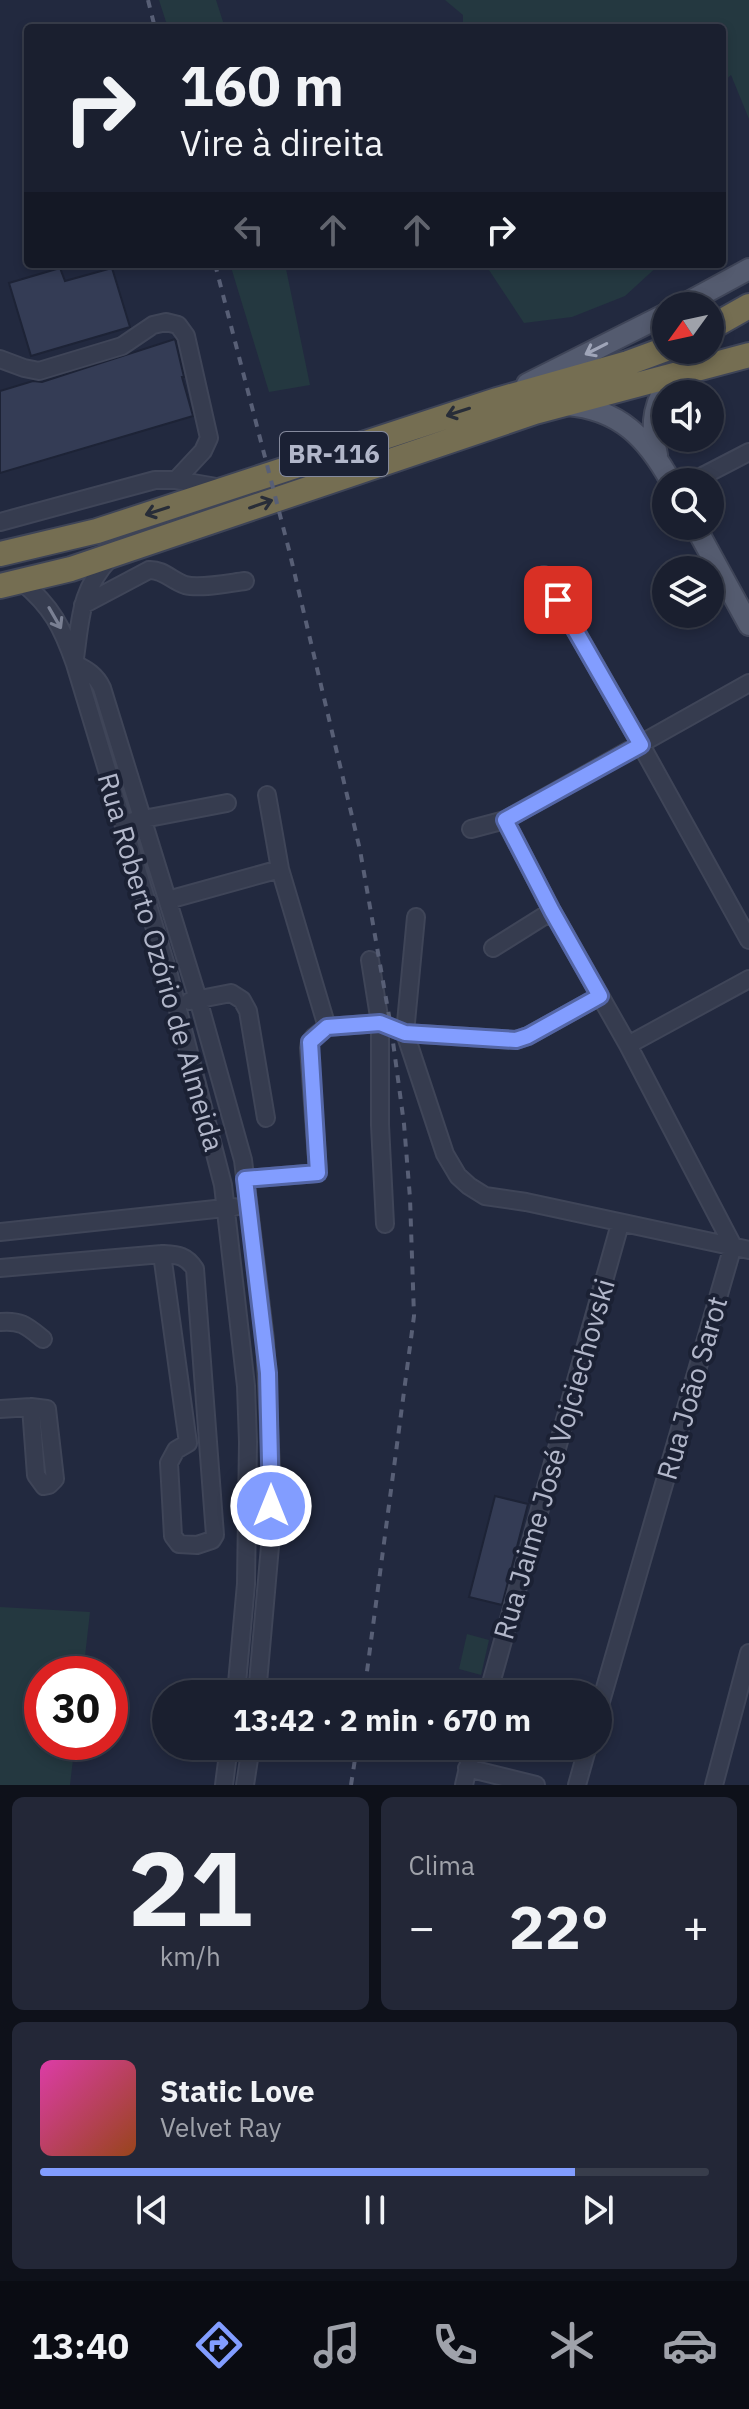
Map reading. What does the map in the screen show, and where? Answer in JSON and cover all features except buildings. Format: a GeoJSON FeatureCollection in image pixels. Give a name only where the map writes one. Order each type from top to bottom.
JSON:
{"type":"FeatureCollection","features":[{"type":"Feature","properties":{"kind":"highway"},"geometry":{"type":"LineString","coordinates":[[724,320],[749,306]]}},
{"type":"Feature","properties":{"kind":"highway","name":"BR-116"},"geometry":{"type":"LineString","coordinates":[[0,554],[97,531],[497,400],[652,354]]}},
{"type":"Feature","properties":{"kind":"highway","name":"BR-116"},"geometry":{"type":"LineString","coordinates":[[11,584],[112,555],[559,404],[749,355]]}},
{"type":"Feature","properties":{"kind":"main road"},"geometry":{"type":"LineString","coordinates":[[707,292],[749,269]]}},
{"type":"Feature","properties":{"kind":"main road"},"geometry":{"type":"LineString","coordinates":[[497,400],[652,321]]}},
{"type":"Feature","properties":{"kind":"main road"},"geometry":{"type":"LineString","coordinates":[[658,459],[653,433],[655,407],[666,384],[675,375]]}},
{"type":"Feature","properties":{"kind":"main road"},"geometry":{"type":"LineString","coordinates":[[559,404],[580,406],[610,416],[637,434],[663,468]]}},
{"type":"Feature","properties":{"kind":"main road"},"geometry":{"type":"LineString","coordinates":[[703,540],[749,625]]}},
{"type":"Feature","properties":{"kind":"street"},"geometry":{"type":"LineString","coordinates":[[0,359],[39,371],[122,346],[153,325],[166,322],[178,325],[186,336],[209,438],[203,451],[176,480]]}},
{"type":"Feature","properties":{"kind":"street"},"geometry":{"type":"LineString","coordinates":[[718,468],[749,452]]}},
{"type":"Feature","properties":{"kind":"street"},"geometry":{"type":"LineString","coordinates":[[0,522],[155,480],[176,480],[227,489]]}},
{"type":"Feature","properties":{"kind":"street","name":"Rua Roberto Ozório de Almeida"},"geometry":{"type":"LineString","coordinates":[[75,664],[83,605],[92,579],[112,555]]}},
{"type":"Feature","properties":{"kind":"street"},"geometry":{"type":"LineString","coordinates":[[83,605],[149,570],[155,570],[183,585],[245,581]]}},
{"type":"Feature","properties":{"kind":"street"},"geometry":{"type":"LineString","coordinates":[[544,575],[749,940]]}},
{"type":"Feature","properties":{"kind":"street","name":"Rua Roberto Ozório de Almeida"},"geometry":{"type":"LineString","coordinates":[[11,584],[48,606],[58,620],[75,664],[177,1004],[219,1165],[247,1408],[247,1547],[238,1680]]}},
{"type":"Feature","properties":{"kind":"street"},"geometry":{"type":"LineString","coordinates":[[75,664],[91,672],[102,688],[240,1144],[265,1340],[269,1407],[270,1546],[259,1680]]}},
{"type":"Feature","properties":{"kind":"street"},"geometry":{"type":"LineString","coordinates":[[471,829],[505,820],[749,683]]}},
{"type":"Feature","properties":{"kind":"street"},"geometry":{"type":"LineString","coordinates":[[267,795],[280,869],[327,1027]]}},
{"type":"Feature","properties":{"kind":"street"},"geometry":{"type":"LineString","coordinates":[[123,823],[227,803]]}},
{"type":"Feature","properties":{"kind":"street"},"geometry":{"type":"LineString","coordinates":[[505,820],[552,911],[741,1248]]}},
{"type":"Feature","properties":{"kind":"street"},"geometry":{"type":"LineString","coordinates":[[168,900],[280,869]]}},
{"type":"Feature","properties":{"kind":"street"},"geometry":{"type":"LineString","coordinates":[[493,948],[552,911]]}},
{"type":"Feature","properties":{"kind":"street"},"geometry":{"type":"LineString","coordinates":[[416,917],[405,1033],[445,1154],[458,1176],[485,1196],[741,1248]]}},
{"type":"Feature","properties":{"kind":"street"},"geometry":{"type":"LineString","coordinates":[[370,960],[380,1023],[380,1125],[385,1224]]}},
{"type":"Feature","properties":{"kind":"street"},"geometry":{"type":"LineString","coordinates":[[628,1045],[749,979]]}},
{"type":"Feature","properties":{"kind":"street"},"geometry":{"type":"LineString","coordinates":[[177,1004],[231,993],[242,1000],[248,1011],[266,1118]]}},
{"type":"Feature","properties":{"kind":"street"},"geometry":{"type":"LineString","coordinates":[[245,1179],[318,1173],[309,1048],[314,1037],[327,1027],[380,1023],[405,1033],[516,1040],[600,996]]}},
{"type":"Feature","properties":{"kind":"street"},"geometry":{"type":"LineString","coordinates":[[0,1232],[248,1205]]}},
{"type":"Feature","properties":{"kind":"street","name":"Rua Jaime José Vojciechovski"},"geometry":{"type":"LineString","coordinates":[[492,1680],[620,1224]]}},
{"type":"Feature","properties":{"kind":"street","name":"Rua João Sarot"},"geometry":{"type":"LineString","coordinates":[[608,1680],[741,1248]]}},
{"type":"Feature","properties":{"kind":"street"},"geometry":{"type":"LineString","coordinates":[[0,1268],[162,1254],[182,1255],[195,1269],[215,1535],[212,1540],[197,1545],[179,1544],[173,1536],[169,1463],[176,1450],[188,1443],[162,1254]]}},
{"type":"Feature","properties":{"kind":"street"},"geometry":{"type":"LineString","coordinates":[[232,1262],[255,1259]]}},
{"type":"Feature","properties":{"kind":"street"},"geometry":{"type":"LineString","coordinates":[[0,1322],[14,1321],[43,1339]]}},
{"type":"Feature","properties":{"kind":"street"},"geometry":{"type":"LineString","coordinates":[[0,1409],[31,1407]]}},
{"type":"Feature","properties":{"kind":"street"},"geometry":{"type":"LineString","coordinates":[[247,1408],[269,1407]]}},
{"type":"Feature","properties":{"kind":"street"},"geometry":{"type":"LineString","coordinates":[[247,1547],[270,1546]]}},
{"type":"Feature","properties":{"kind":"street"},"geometry":{"type":"LineString","coordinates":[[242,1634],[263,1635]]}},
{"type":"Feature","properties":{"kind":"street"},"geometry":{"type":"LineString","coordinates":[[714,1785],[749,1653]]}},
{"type":"Feature","properties":{"kind":"street"},"geometry":{"type":"LineString","coordinates":[[224,1785],[227,1760]]}},
{"type":"Feature","properties":{"kind":"street"},"geometry":{"type":"LineString","coordinates":[[245,1785],[249,1760]]}},
{"type":"Feature","properties":{"kind":"street"},"geometry":{"type":"LineString","coordinates":[[464,1785],[469,1760]]}},
{"type":"Feature","properties":{"kind":"street"},"geometry":{"type":"LineString","coordinates":[[577,1785],[584,1760]]}},
{"type":"Feature","properties":{"kind":"street"},"geometry":{"type":"LineString","coordinates":[[467,1768],[536,1785]]}},
{"type":"Feature","properties":{"kind":"shaded area"},"geometry":{"type":"Polygon","coordinates":[[[159,0],[216,0],[224,24],[167,24],[159,0]]]}},
{"type":"Feature","properties":{"kind":"shaded area"},"geometry":{"type":"Polygon","coordinates":[[[445,0],[749,0],[749,119],[731,75],[726,79],[726,24],[463,24],[463,15],[445,0]]]}},
{"type":"Feature","properties":{"kind":"shaded area"},"geometry":{"type":"Polygon","coordinates":[[[231,268],[286,268],[310,385],[269,392],[231,268]]]}},
{"type":"Feature","properties":{"kind":"shaded area"},"geometry":{"type":"Polygon","coordinates":[[[488,268],[656,268],[625,296],[572,317],[524,323],[488,268]]]}},
{"type":"Feature","properties":{"kind":"shaded area"},"geometry":{"type":"Polygon","coordinates":[[[0,1607],[90,1612],[85,1656],[24,1656],[24,1760],[73,1760],[70,1785],[0,1785],[0,1607]]]}},
{"type":"Feature","properties":{"kind":"shaded area"},"geometry":{"type":"Polygon","coordinates":[[[467,1634],[489,1640],[481,1675],[459,1669],[467,1634]]]}},
{"type":"Feature","properties":{"kind":"railway"},"geometry":{"type":"LineString","coordinates":[[148,0],[154,24]]}},
{"type":"Feature","properties":{"kind":"railway"},"geometry":{"type":"LineString","coordinates":[[216,268],[289,550],[360,850],[391,1027],[404,1124],[414,1316],[366,1680]]}},
{"type":"Feature","properties":{"kind":"railway"},"geometry":{"type":"LineString","coordinates":[[351,1785],[355,1760]]}},
{"type":"Feature","properties":{"kind":"route"},"geometry":{"type":"LineString","coordinates":[[271,1506],[268,1373],[245,1179],[318,1173],[310,1042],[327,1027],[380,1023],[405,1033],[516,1040],[600,996],[505,820],[641,745],[558,600]]}}]}
